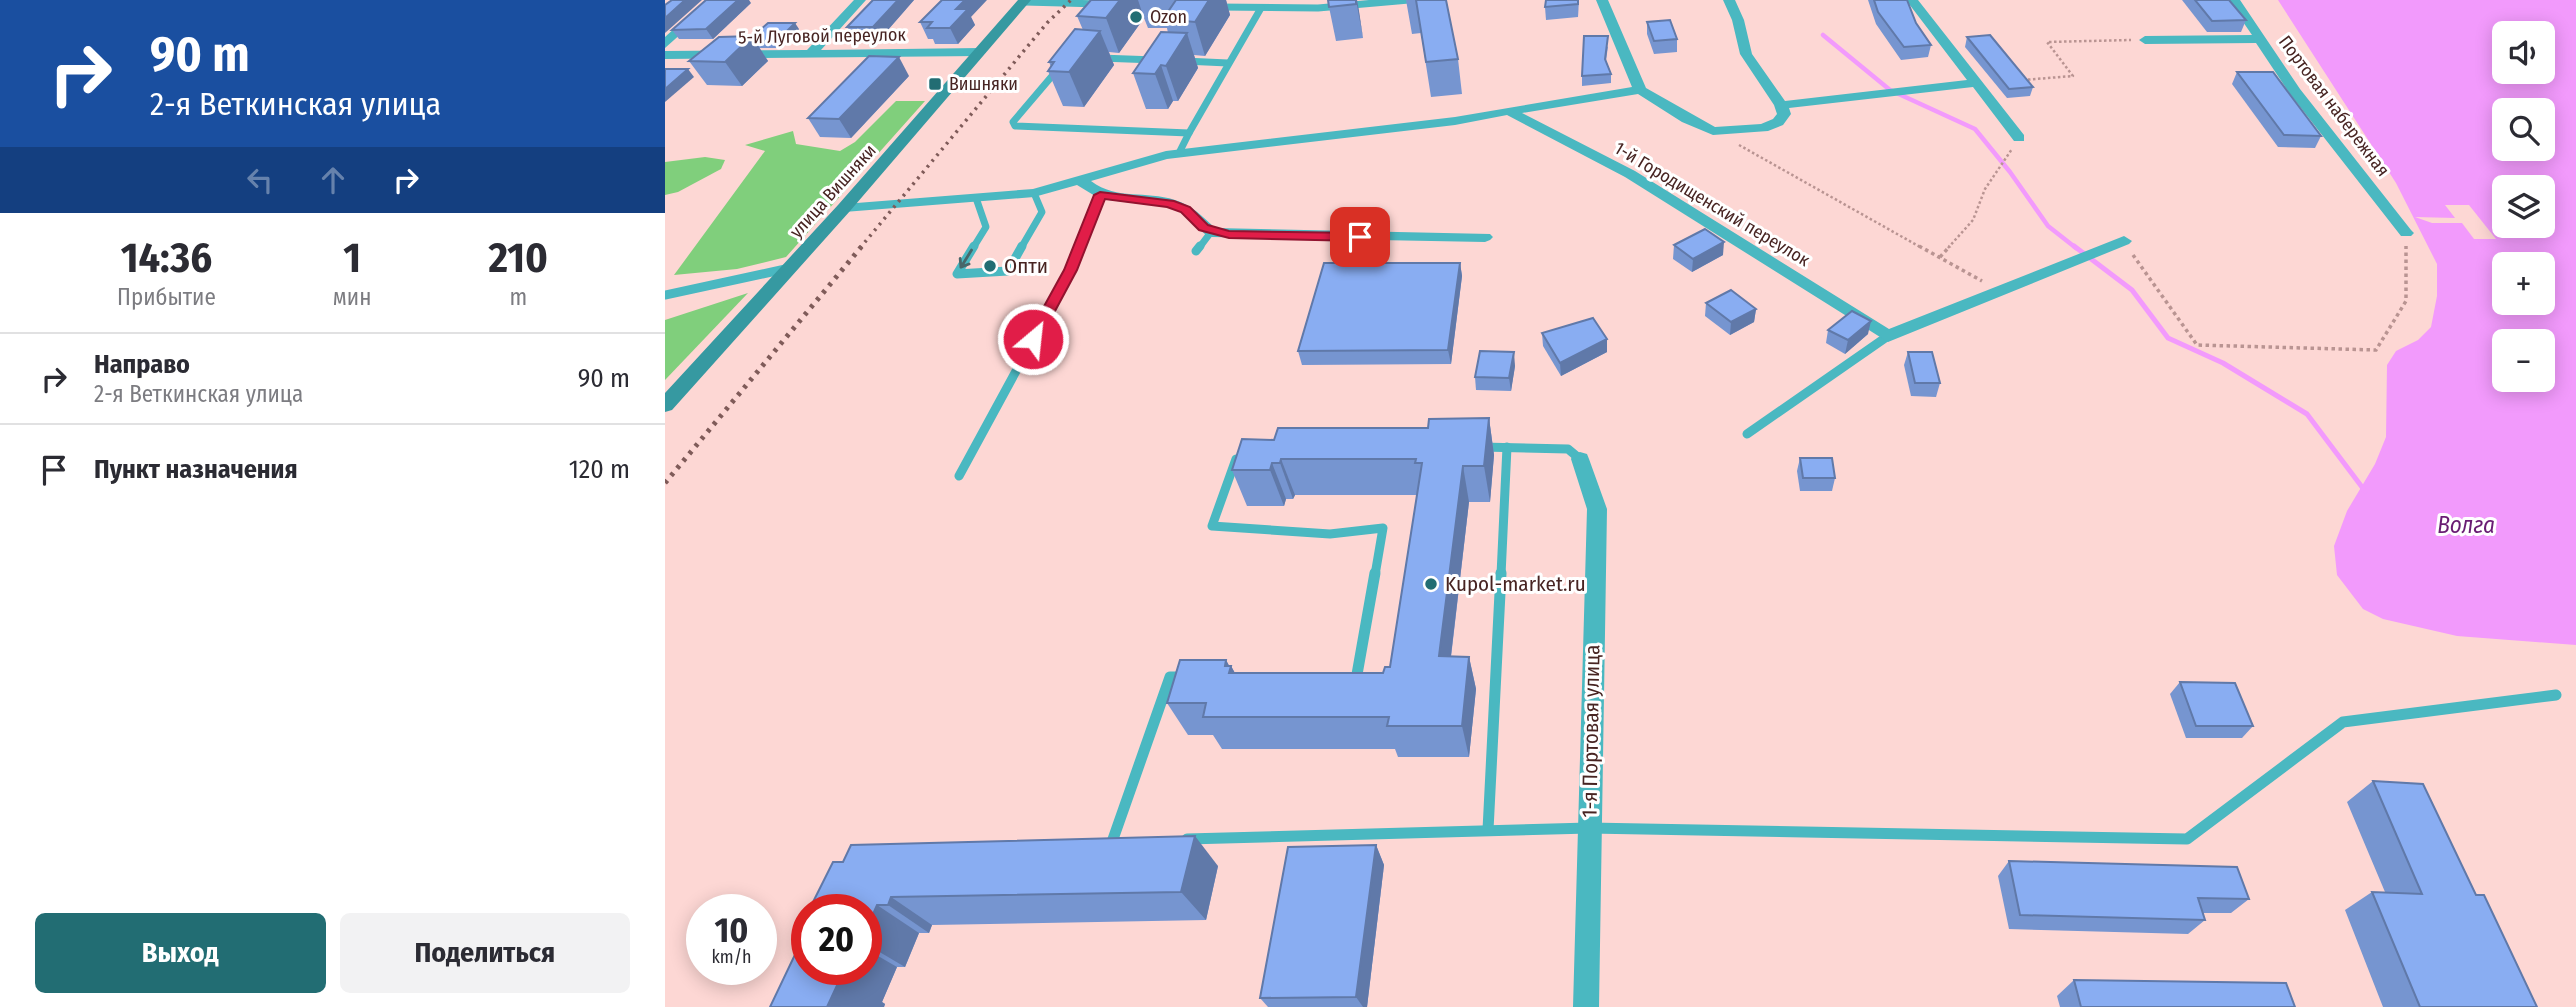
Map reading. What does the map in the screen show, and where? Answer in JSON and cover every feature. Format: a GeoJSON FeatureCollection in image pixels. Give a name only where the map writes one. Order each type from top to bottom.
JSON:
{"type":"FeatureCollection","features":[{"type":"Feature","properties":{"kind":"street"},"geometry":{"type":"LineString","coordinates":[[665,53],[713,0]]}},
{"type":"Feature","properties":{"kind":"street"},"geometry":{"type":"LineString","coordinates":[[811,53],[860,0]]}},
{"type":"Feature","properties":{"kind":"street"},"geometry":{"type":"LineString","coordinates":[[1602,0],[1640,90],[1687,119],[1713,131],[1763,128],[1778,122],[1784,114],[1781,105],[1746,54],[1738,20],[1729,0]]}},
{"type":"Feature","properties":{"kind":"street"},"geometry":{"type":"LineString","coordinates":[[1912,0],[2019,138]]}},
{"type":"Feature","properties":{"kind":"street","name":"Портовая набережная"},"geometry":{"type":"LineString","coordinates":[[2234,0],[2295,91],[2406,233]]}},
{"type":"Feature","properties":{"kind":"street","name":"улица Вишняки"},"geometry":{"type":"LineString","coordinates":[[665,405],[844,208],[1024,1]]}},
{"type":"Feature","properties":{"kind":"street"},"geometry":{"type":"LineString","coordinates":[[2145,40],[2260,39]]}},
{"type":"Feature","properties":{"kind":"street","name":"5-й Луговой переулок"},"geometry":{"type":"LineString","coordinates":[[665,53],[980,52]]}},
{"type":"Feature","properties":{"kind":"street"},"geometry":{"type":"LineString","coordinates":[[1781,105],[1975,83]]}},
{"type":"Feature","properties":{"kind":"street"},"geometry":{"type":"LineString","coordinates":[[844,208],[1034,194],[1137,161],[1179,153],[1511,113],[1575,99],[1640,90]]}},
{"type":"Feature","properties":{"kind":"street","name":"1-й Городищенский переулок"},"geometry":{"type":"LineString","coordinates":[[1511,113],[1630,174],[1888,336]]}},
{"type":"Feature","properties":{"kind":"street"},"geometry":{"type":"LineString","coordinates":[[1081,181],[1100,195],[1170,203],[1185,209],[1212,232],[1310,237],[1485,237]]}},
{"type":"Feature","properties":{"kind":"street"},"geometry":{"type":"LineString","coordinates":[[1888,336],[2124,241]]}},
{"type":"Feature","properties":{"kind":"street","name":"1-я Портовая улица"},"geometry":{"type":"LineString","coordinates":[[1580,459],[1597,509],[1586,1007]]}},
{"type":"Feature","properties":{"kind":"lane"},"geometry":{"type":"LineString","coordinates":[[1316,0],[1318,8]]}},
{"type":"Feature","properties":{"kind":"lane"},"geometry":{"type":"LineString","coordinates":[[1207,6],[1318,8],[1409,0]]}},
{"type":"Feature","properties":{"kind":"lane"},"geometry":{"type":"LineString","coordinates":[[1024,1],[1113,4],[1104,15]]}},
{"type":"Feature","properties":{"kind":"lane"},"geometry":{"type":"LineString","coordinates":[[1179,153],[1261,8]]}},
{"type":"Feature","properties":{"kind":"lane"},"geometry":{"type":"LineString","coordinates":[[1095,58],[1162,60]]}},
{"type":"Feature","properties":{"kind":"lane"},"geometry":{"type":"LineString","coordinates":[[1175,61],[1229,63]]}},
{"type":"Feature","properties":{"kind":"lane"},"geometry":{"type":"LineString","coordinates":[[1060,66],[1013,122],[1015,125],[1189,133]]}},
{"type":"Feature","properties":{"kind":"lane"},"geometry":{"type":"LineString","coordinates":[[976,198],[986,227],[957,274],[1007,271],[1042,212],[1034,194]]}},
{"type":"Feature","properties":{"kind":"lane"},"geometry":{"type":"LineString","coordinates":[[959,476],[1071,270],[1100,195]]}},
{"type":"Feature","properties":{"kind":"lane"},"geometry":{"type":"LineString","coordinates":[[1196,251],[1212,232]]}},
{"type":"Feature","properties":{"kind":"lane"},"geometry":{"type":"LineString","coordinates":[[665,295],[790,268]]}},
{"type":"Feature","properties":{"kind":"lane"},"geometry":{"type":"LineString","coordinates":[[1747,434],[1888,336]]}},
{"type":"Feature","properties":{"kind":"lane"},"geometry":{"type":"LineString","coordinates":[[1466,447],[1559,448],[1568,449],[1580,459]]}},
{"type":"Feature","properties":{"kind":"lane"},"geometry":{"type":"LineString","coordinates":[[1488,830],[1507,447]]}},
{"type":"Feature","properties":{"kind":"lane"},"geometry":{"type":"LineString","coordinates":[[1252,452],[1238,452],[1212,526],[1330,534],[1383,528],[1356,680],[1343,680]]}},
{"type":"Feature","properties":{"kind":"lane"},"geometry":{"type":"LineString","coordinates":[[1126,841],[1106,842],[1170,677],[1197,677]]}},
{"type":"Feature","properties":{"kind":"lane"},"geometry":{"type":"LineString","coordinates":[[1168,840],[1589,828],[2187,839],[2343,722],[2556,695]]}},
{"type":"Feature","properties":{"kind":"path"},"geometry":{"type":"LineString","coordinates":[[2012,80],[2073,76],[2047,42],[2145,40]]}},
{"type":"Feature","properties":{"kind":"path"},"geometry":{"type":"LineString","coordinates":[[1713,131],[1999,291]]}},
{"type":"Feature","properties":{"kind":"path"},"geometry":{"type":"LineString","coordinates":[[1940,257],[1973,220],[1985,189],[2007,156]]}},
{"type":"Feature","properties":{"kind":"path"},"geometry":{"type":"LineString","coordinates":[[2124,241],[2197,345],[2376,350],[2406,301],[2406,233]]}},
{"type":"Feature","properties":{"kind":"green space"},"geometry":{"type":"Polygon","coordinates":[[[896,101],[925,101],[786,257],[737,269],[674,275],[765,151],[745,145],[793,131],[796,144],[840,151],[855,142],[896,101]]]}},
{"type":"Feature","properties":{"kind":"green space"},"geometry":{"type":"Polygon","coordinates":[[[705,157],[725,160],[721,169],[678,192],[665,195],[665,162],[705,157]]]}},
{"type":"Feature","properties":{"kind":"green space"},"geometry":{"type":"Polygon","coordinates":[[[748,293],[665,380],[665,320],[748,293]]]}},
{"type":"Feature","properties":{"kind":"water","name":"Волга"},"geometry":{"type":"Polygon","coordinates":[[[2278,0],[2576,0],[2576,645],[2457,636],[2383,619],[2363,609],[2337,575],[2334,546],[2347,511],[2375,464],[2386,437],[2387,365],[2396,351],[2418,340],[2431,327],[2437,296],[2437,264],[2396,183],[2278,0]]]}},
{"type":"Feature","properties":{"kind":"pier"},"geometry":{"type":"Polygon","coordinates":[[[2445,205],[2469,205],[2492,234],[2492,238],[2496,239],[2474,239],[2462,223],[2432,223],[2415,217],[2455,218],[2445,205]]]}},
{"type":"Feature","properties":{"kind":"building"},"geometry":{"type":"Polygon","coordinates":[[[672,0],[685,0],[665,18],[665,5],[672,0]]]}},
{"type":"Feature","properties":{"kind":"building"},"geometry":{"type":"Polygon","coordinates":[[[706,0],[738,0],[706,29],[672,30],[706,0]]]}},
{"type":"Feature","properties":{"kind":"building"},"geometry":{"type":"Polygon","coordinates":[[[873,0],[898,0],[873,27],[847,27],[873,0]]]}},
{"type":"Feature","properties":{"kind":"building"},"geometry":{"type":"Polygon","coordinates":[[[942,0],[965,0],[956,9],[968,9],[950,28],[927,28],[932,22],[920,22],[942,0]]]}},
{"type":"Feature","properties":{"kind":"building"},"geometry":{"type":"Polygon","coordinates":[[[1091,0],[1120,0],[1106,18],[1077,16],[1091,0]]]}},
{"type":"Feature","properties":{"kind":"building"},"geometry":{"type":"Polygon","coordinates":[[[1176,0],[1209,0],[1195,22],[1163,19],[1176,0]]]}},
{"type":"Feature","properties":{"kind":"building"},"geometry":{"type":"Polygon","coordinates":[[[1328,0],[1356,0],[1356,4],[1329,7],[1328,0]]]}},
{"type":"Feature","properties":{"kind":"building"},"geometry":{"type":"Polygon","coordinates":[[[1416,0],[1446,0],[1458,59],[1426,62],[1416,0]]]}},
{"type":"Feature","properties":{"kind":"building"},"geometry":{"type":"Polygon","coordinates":[[[1546,0],[1578,0],[1578,4],[1545,7],[1546,0]]]}},
{"type":"Feature","properties":{"kind":"building"},"geometry":{"type":"Polygon","coordinates":[[[1874,0],[1907,0],[1916,23],[1931,45],[1904,47],[1878,12],[1874,0]]]}},
{"type":"Feature","properties":{"kind":"building"},"geometry":{"type":"Polygon","coordinates":[[[2195,0],[2229,0],[2246,20],[2212,21],[2195,0]]]}},
{"type":"Feature","properties":{"kind":"building"},"geometry":{"type":"Polygon","coordinates":[[[1670,20],[1677,39],[1654,41],[1647,22],[1670,20]]]}},
{"type":"Feature","properties":{"kind":"building"},"geometry":{"type":"Polygon","coordinates":[[[768,23],[795,23],[777,41],[755,41],[752,37],[768,23]]]}},
{"type":"Feature","properties":{"kind":"building"},"geometry":{"type":"Polygon","coordinates":[[[1075,29],[1100,31],[1069,72],[1048,71],[1054,62],[1049,62],[1075,29]]]}},
{"type":"Feature","properties":{"kind":"building"},"geometry":{"type":"Polygon","coordinates":[[[1161,32],[1187,33],[1166,66],[1161,65],[1155,74],[1133,73],[1161,32]]]}},
{"type":"Feature","properties":{"kind":"building"},"geometry":{"type":"Polygon","coordinates":[[[1990,35],[2033,87],[2009,89],[1967,37],[1990,35]]]}},
{"type":"Feature","properties":{"kind":"building"},"geometry":{"type":"Polygon","coordinates":[[[752,36],[725,62],[689,61],[719,37],[752,36]]]}},
{"type":"Feature","properties":{"kind":"building"},"geometry":{"type":"Polygon","coordinates":[[[1584,36],[1608,36],[1605,59],[1611,74],[1582,76],[1584,36]]]}},
{"type":"Feature","properties":{"kind":"building"},"geometry":{"type":"Polygon","coordinates":[[[869,56],[899,57],[839,119],[808,118],[869,56]]]}},
{"type":"Feature","properties":{"kind":"building"},"geometry":{"type":"Polygon","coordinates":[[[665,69],[688,69],[665,89],[665,69]]]}},
{"type":"Feature","properties":{"kind":"building"},"geometry":{"type":"Polygon","coordinates":[[[2237,72],[2273,72],[2321,136],[2284,135],[2237,72]]]}},
{"type":"Feature","properties":{"kind":"building"},"geometry":{"type":"Polygon","coordinates":[[[1705,229],[1724,242],[1693,259],[1674,245],[1705,229]]]}},
{"type":"Feature","properties":{"kind":"building"},"geometry":{"type":"Polygon","coordinates":[[[1324,263],[1460,263],[1448,350],[1298,351],[1324,263]]]}},
{"type":"Feature","properties":{"kind":"building"},"geometry":{"type":"Polygon","coordinates":[[[1731,290],[1756,309],[1731,322],[1706,303],[1731,290]]]}},
{"type":"Feature","properties":{"kind":"building"},"geometry":{"type":"Polygon","coordinates":[[[1852,311],[1871,321],[1848,340],[1828,330],[1852,311]]]}},
{"type":"Feature","properties":{"kind":"building"},"geometry":{"type":"Polygon","coordinates":[[[1593,318],[1607,339],[1560,363],[1542,333],[1593,318]]]}},
{"type":"Feature","properties":{"kind":"building"},"geometry":{"type":"Polygon","coordinates":[[[1480,351],[1514,352],[1509,378],[1475,377],[1480,351]]]}},
{"type":"Feature","properties":{"kind":"building"},"geometry":{"type":"Polygon","coordinates":[[[1908,352],[1932,352],[1940,383],[1915,383],[1908,352]]]}},
{"type":"Feature","properties":{"kind":"building"},"geometry":{"type":"Polygon","coordinates":[[[1489,418],[1484,466],[1463,466],[1439,656],[1469,657],[1462,726],[1387,726],[1389,717],[1203,717],[1206,703],[1167,703],[1180,660],[1226,660],[1225,666],[1231,666],[1229,673],[1383,673],[1385,667],[1390,667],[1422,463],[1415,463],[1416,459],[1281,459],[1280,463],[1272,463],[1270,470],[1232,470],[1242,439],[1274,440],[1278,428],[1428,428],[1429,419],[1489,418]]]}},
{"type":"Feature","properties":{"kind":"building"},"geometry":{"type":"Polygon","coordinates":[[[1800,458],[1832,458],[1835,478],[1803,478],[1800,458]]]}},
{"type":"Feature","properties":{"kind":"building"},"geometry":{"type":"Polygon","coordinates":[[[2180,682],[2235,683],[2253,726],[2196,726],[2180,682]]]}},
{"type":"Feature","properties":{"kind":"building"},"geometry":{"type":"Polygon","coordinates":[[[2373,781],[2423,784],[2476,895],[2484,895],[2537,1007],[2420,1007],[2372,892],[2422,894],[2373,781]]]}},
{"type":"Feature","properties":{"kind":"building"},"geometry":{"type":"Polygon","coordinates":[[[1195,836],[1181,892],[891,897],[888,905],[882,905],[882,894],[817,894],[833,862],[843,862],[851,845],[1195,836]]]}},
{"type":"Feature","properties":{"kind":"building"},"geometry":{"type":"Polygon","coordinates":[[[1376,845],[1356,997],[1260,998],[1288,847],[1376,845]]]}},
{"type":"Feature","properties":{"kind":"building"},"geometry":{"type":"Polygon","coordinates":[[[2009,861],[2237,867],[2249,899],[2198,898],[2205,920],[2020,915],[2009,861]]]}},
{"type":"Feature","properties":{"kind":"building"},"geometry":{"type":"Polygon","coordinates":[[[791,963],[791,985],[837,985],[827,1007],[770,1007],[791,963]]]}},
{"type":"Feature","properties":{"kind":"building"},"geometry":{"type":"Polygon","coordinates":[[[2074,980],[2286,983],[2295,1007],[2081,1007],[2074,980]]]}},
{"type":"Feature","properties":{"kind":"waterway"},"geometry":{"type":"LineString","coordinates":[[1823,35],[1890,90],[1975,129],[2010,172],[2048,226],[2076,248]]}},
{"type":"Feature","properties":{"kind":"waterway"},"geometry":{"type":"LineString","coordinates":[[2074,246],[2132,290],[2168,338],[2223,363],[2307,414],[2365,491]]}},
{"type":"Feature","properties":{"kind":"railway"},"geometry":{"type":"LineString","coordinates":[[860,248],[1047,23],[1071,0]]}},
{"type":"Feature","properties":{"kind":"railway"},"geometry":{"type":"LineString","coordinates":[[665,483],[862,246]]}},
{"type":"Feature","properties":{"kind":"place","name":"Ozon"},"geometry":{"type":"Point","coordinates":[1136,17]}},
{"type":"Feature","properties":{"kind":"place","name":"Вишняки"},"geometry":{"type":"Point","coordinates":[935,84]}},
{"type":"Feature","properties":{"kind":"place","name":"Опти"},"geometry":{"type":"Point","coordinates":[990,266]}},
{"type":"Feature","properties":{"kind":"place","name":"Kupol-market.ru"},"geometry":{"type":"Point","coordinates":[1431,584]}},
{"type":"Feature","properties":{"kind":"route"},"geometry":{"type":"LineString","coordinates":[[1033,339],[1071,270],[1100,195],[1170,203],[1185,209],[1212,232],[1360,237]]}}]}
